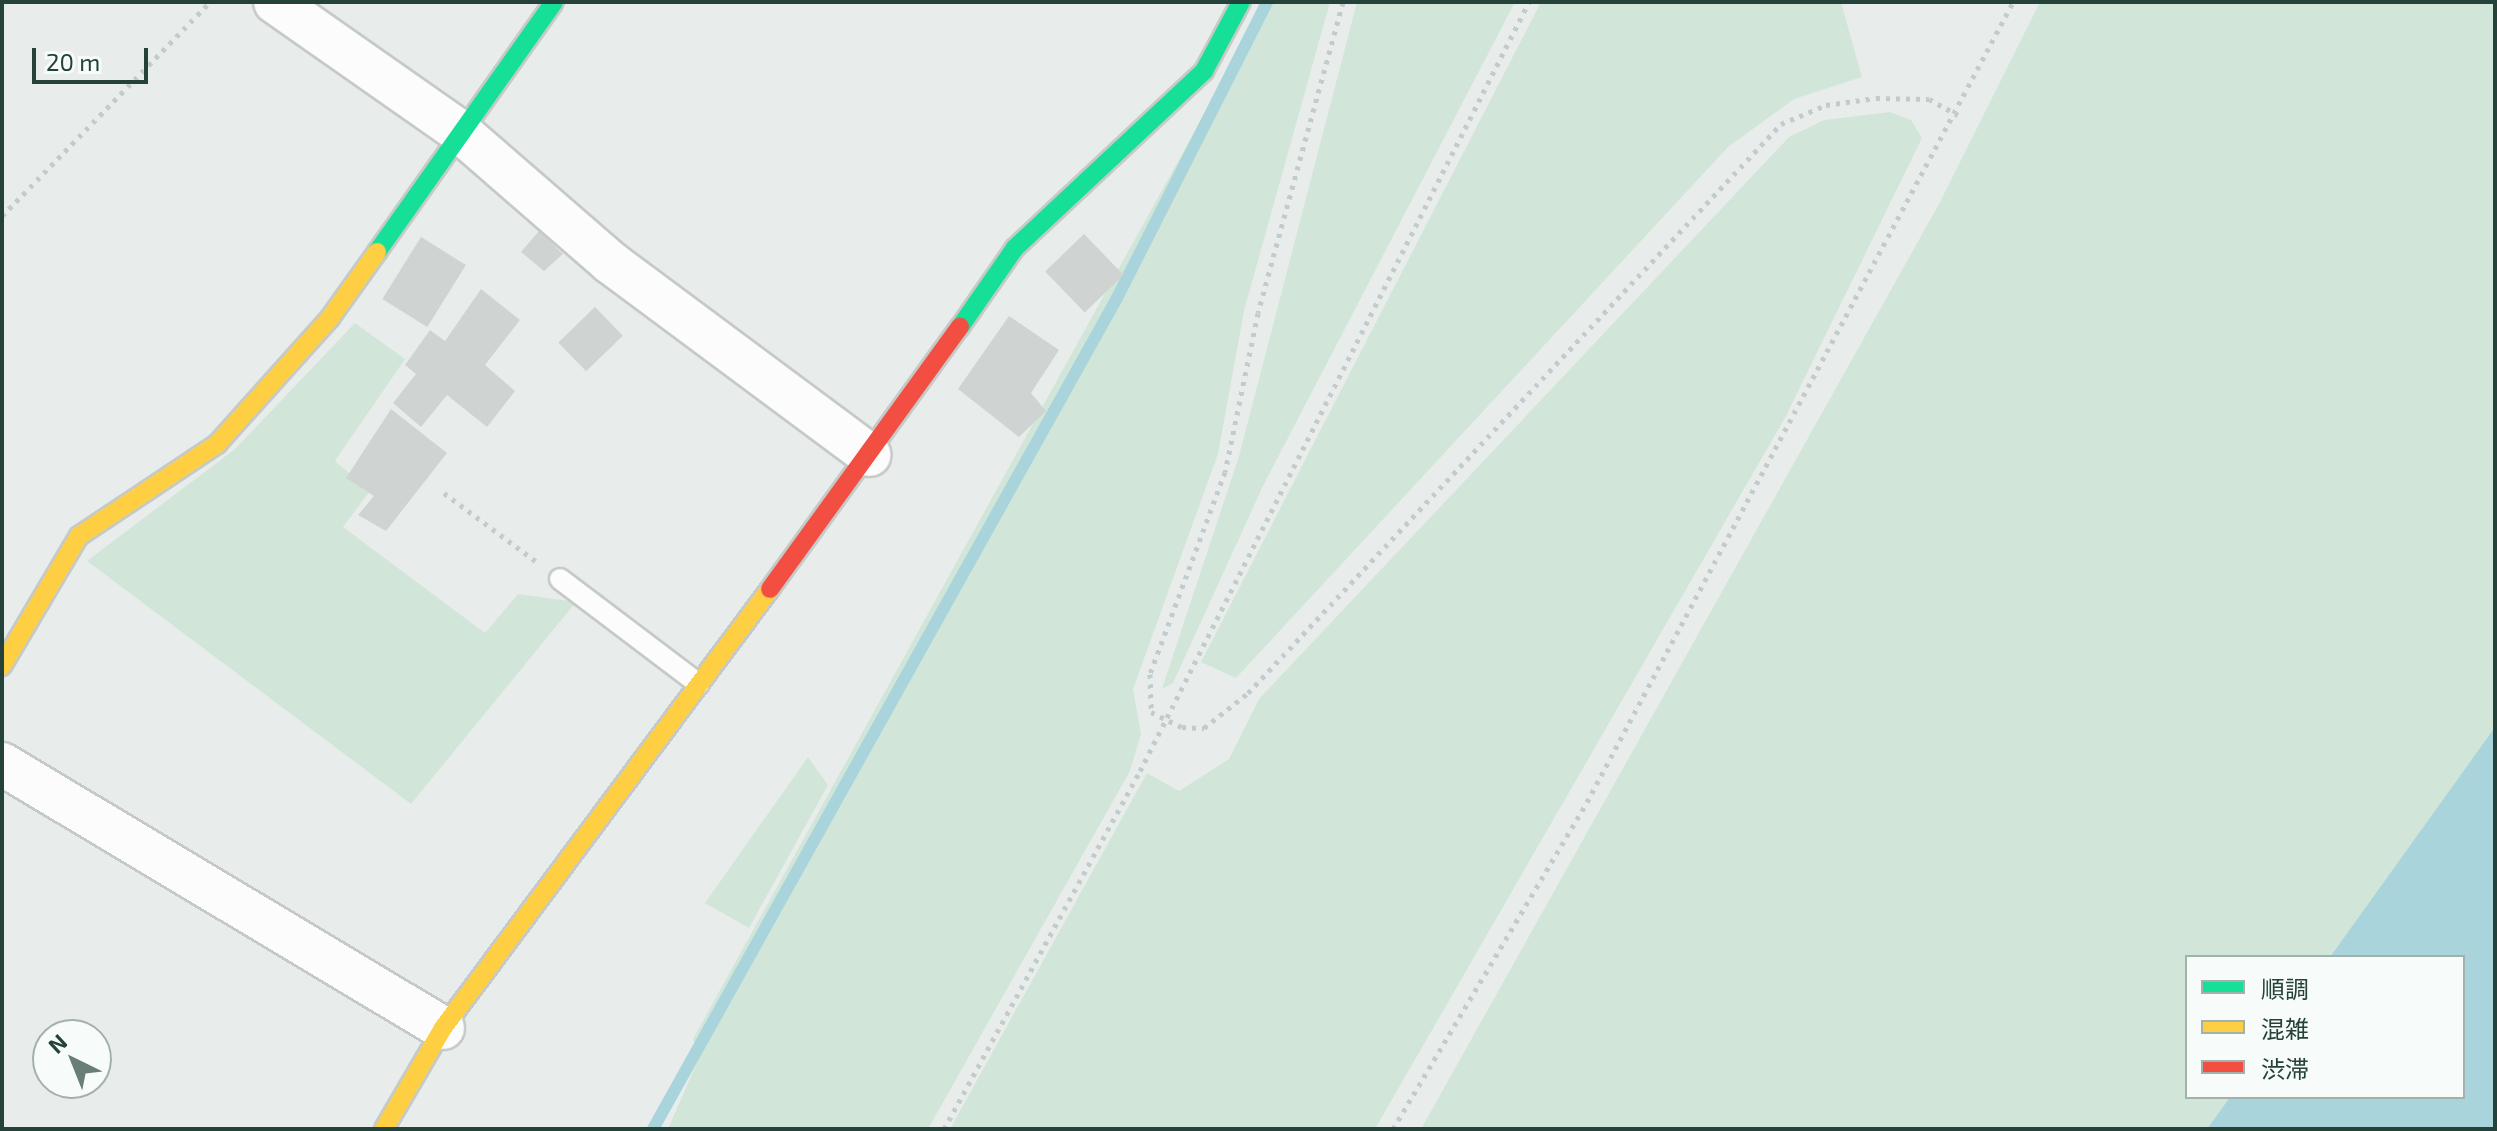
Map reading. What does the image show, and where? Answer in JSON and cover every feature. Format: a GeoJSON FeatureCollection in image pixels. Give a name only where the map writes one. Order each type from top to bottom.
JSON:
{"type":"FeatureCollection","features":[{"type":"Feature","properties":{"kind":"street"},"geometry":{"type":"LineString","coordinates":[[275,2],[458,130],[611,263],[870,455]]}},
{"type":"Feature","properties":{"kind":"street"},"geometry":{"type":"LineString","coordinates":[[2,666],[79,536],[217,444],[330,318],[458,130],[554,2]]}},
{"type":"Feature","properties":{"kind":"street"},"geometry":{"type":"LineString","coordinates":[[384,1129],[443,1028],[870,455],[1015,248],[1204,71],[1241,2]]}},
{"type":"Feature","properties":{"kind":"street"},"geometry":{"type":"LineString","coordinates":[[2,764],[443,1028]]}},
{"type":"Feature","properties":{"kind":"lane"},"geometry":{"type":"LineString","coordinates":[[560,579],[699,684]]}},
{"type":"Feature","properties":{"kind":"path"},"geometry":{"type":"LineString","coordinates":[[2,216],[210,2]]}},
{"type":"Feature","properties":{"kind":"path"},"geometry":{"type":"LineString","coordinates":[[1343,2],[1258,313],[1225,472],[1150,674],[1151,712],[1165,721],[1204,728],[1248,693],[1781,124],[1826,105],[1929,99],[1958,115]]}},
{"type":"Feature","properties":{"kind":"path"},"geometry":{"type":"LineString","coordinates":[[944,1129],[1165,721],[1529,2]]}},
{"type":"Feature","properties":{"kind":"path"},"geometry":{"type":"LineString","coordinates":[[1393,1129],[1587,802],[1958,115],[2013,2]]}},
{"type":"Feature","properties":{"kind":"path"},"geometry":{"type":"LineString","coordinates":[[444,493],[560,579]]}},
{"type":"Feature","properties":{"kind":"green space"},"geometry":{"type":"Polygon","coordinates":[[[1266,2],[1330,2],[1244,311],[1218,454],[1133,689],[1141,734],[1130,771],[928,1129],[668,1129],[699,1058],[693,1039],[1266,2]]]}},
{"type":"Feature","properties":{"kind":"green space"},"geometry":{"type":"Polygon","coordinates":[[[1357,2],[1515,2],[1263,486],[1173,683],[1162,689],[1239,456],[1357,2]]]}},
{"type":"Feature","properties":{"kind":"green space"},"geometry":{"type":"Polygon","coordinates":[[[1541,2],[1841,2],[1862,77],[1794,99],[1728,147],[1236,678],[1201,662],[1541,2]]]}},
{"type":"Feature","properties":{"kind":"green space"},"geometry":{"type":"Polygon","coordinates":[[[2040,2],[2495,2],[2495,727],[2331,955],[2185,955],[2185,1099],[2229,1099],[2207,1129],[1421,1129],[1939,204],[2040,2]]]}},
{"type":"Feature","properties":{"kind":"green space"},"geometry":{"type":"Polygon","coordinates":[[[1890,112],[1911,120],[1922,138],[1786,416],[1375,1129],[950,1129],[1147,773],[1179,791],[1229,759],[1259,699],[1789,137],[1824,120],[1890,112]]]}},
{"type":"Feature","properties":{"kind":"green space"},"geometry":{"type":"Polygon","coordinates":[[[355,323],[405,359],[335,461],[370,491],[343,527],[485,633],[518,594],[576,602],[411,804],[87,561],[235,449],[355,323]]]}},
{"type":"Feature","properties":{"kind":"green space"},"geometry":{"type":"Polygon","coordinates":[[[808,757],[828,785],[749,928],[705,903],[808,757]]]}},
{"type":"Feature","properties":{"kind":"water"},"geometry":{"type":"Polygon","coordinates":[[[2495,727],[2495,1129],[2207,1129],[2229,1099],[2465,1099],[2465,955],[2331,955],[2495,727]]]}},
{"type":"Feature","properties":{"kind":"building"},"geometry":{"type":"Polygon","coordinates":[[[539,231],[563,254],[544,271],[521,252],[539,231]]]}},
{"type":"Feature","properties":{"kind":"building"},"geometry":{"type":"Polygon","coordinates":[[[1084,234],[1124,275],[1085,313],[1045,272],[1084,234]]]}},
{"type":"Feature","properties":{"kind":"building"},"geometry":{"type":"Polygon","coordinates":[[[421,237],[466,265],[427,327],[382,299],[421,237]]]}},
{"type":"Feature","properties":{"kind":"building"},"geometry":{"type":"Polygon","coordinates":[[[481,289],[520,320],[485,365],[515,391],[487,427],[447,395],[421,427],[393,403],[416,374],[405,365],[430,330],[445,341],[481,289]]]}},
{"type":"Feature","properties":{"kind":"building"},"geometry":{"type":"Polygon","coordinates":[[[595,307],[623,336],[586,371],[558,342],[595,307]]]}},
{"type":"Feature","properties":{"kind":"building"},"geometry":{"type":"Polygon","coordinates":[[[1009,316],[1059,350],[1031,393],[1046,411],[1019,437],[958,389],[1009,316]]]}},
{"type":"Feature","properties":{"kind":"building"},"geometry":{"type":"Polygon","coordinates":[[[391,409],[447,453],[386,531],[358,515],[374,496],[346,478],[391,409]]]}},
{"type":"Feature","properties":{"kind":"waterway"},"geometry":{"type":"LineString","coordinates":[[653,1129],[1117,298],[1267,2]]}},
{"type":"Feature","properties":{"kind":"traffic: fast"},"geometry":{"type":"LineString","coordinates":[[377,252],[554,2]]}},
{"type":"Feature","properties":{"kind":"traffic: fast"},"geometry":{"type":"LineString","coordinates":[[960,327],[1015,248],[1204,71],[1241,2]]}},
{"type":"Feature","properties":{"kind":"traffic: slow"},"geometry":{"type":"LineString","coordinates":[[2,666],[79,536],[217,444],[330,318],[377,252]]}},
{"type":"Feature","properties":{"kind":"traffic: slow"},"geometry":{"type":"LineString","coordinates":[[384,1129],[443,1028],[770,589]]}},
{"type":"Feature","properties":{"kind":"traffic: jam"},"geometry":{"type":"LineString","coordinates":[[770,589],[960,327]]}}]}
